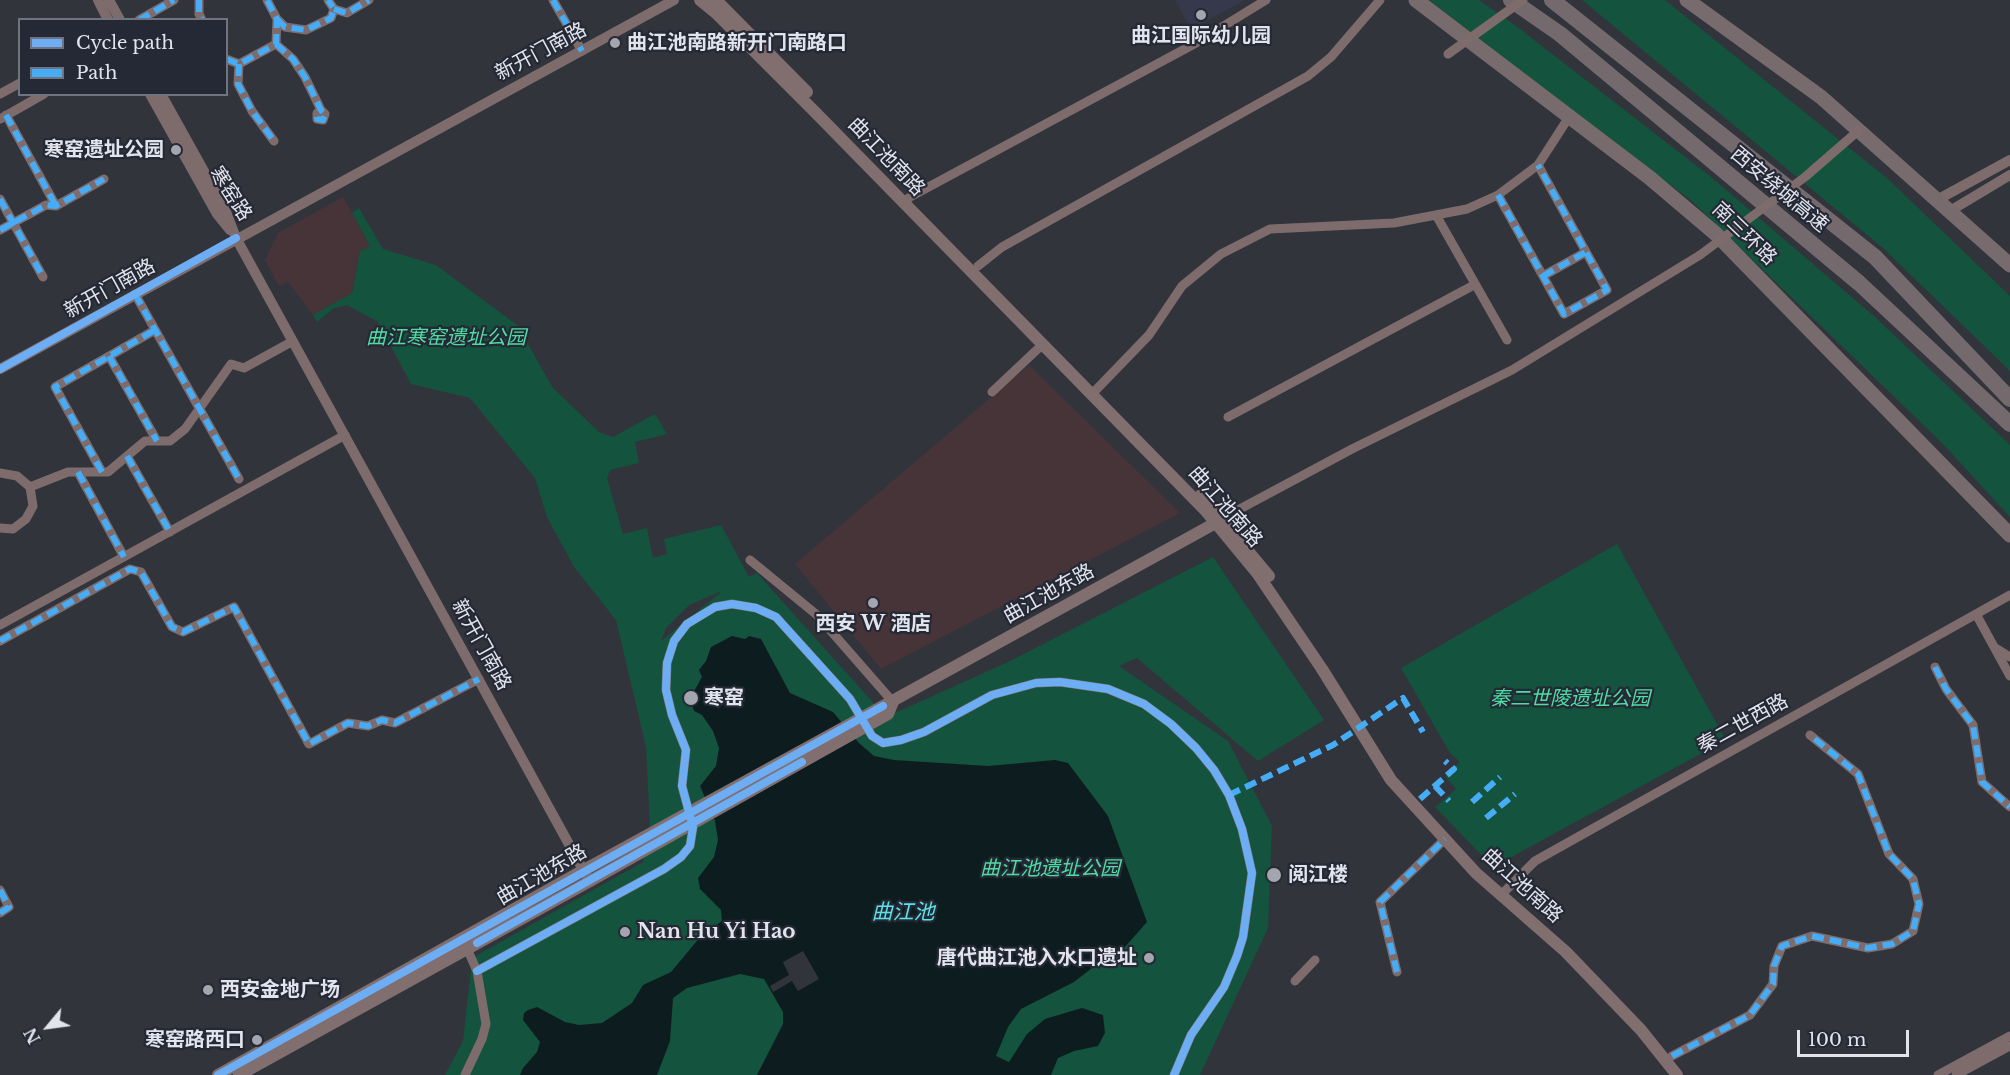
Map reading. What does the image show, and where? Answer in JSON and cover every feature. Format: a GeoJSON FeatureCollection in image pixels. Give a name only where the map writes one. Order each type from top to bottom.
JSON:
{"type":"FeatureCollection","features":[{"type":"Feature","properties":{"kind":"highway","name":"南三环路"},"geometry":{"type":"LineString","coordinates":[[1416,0],[1650,178],[1716,234],[2010,536]]}},
{"type":"Feature","properties":{"kind":"highway","name":"西安绕城高速"},"geometry":{"type":"LineString","coordinates":[[1511,0],[1560,34],[1859,284],[2010,424]]}},
{"type":"Feature","properties":{"kind":"highway","name":"西安绕城高速"},"geometry":{"type":"LineString","coordinates":[[1552,0],[1875,257],[2010,399]]}},
{"type":"Feature","properties":{"kind":"highway"},"geometry":{"type":"LineString","coordinates":[[1688,0],[1821,97],[2010,265]]}},
{"type":"Feature","properties":{"kind":"main road","name":"曲江池南路"},"geometry":{"type":"LineString","coordinates":[[700,0],[978,266],[1263,568],[1329,665],[1398,775],[1481,867],[1641,1030],[1677,1075]]}},
{"type":"Feature","properties":{"kind":"main road","name":"曲江池南路"},"geometry":{"type":"LineString","coordinates":[[716,0],[1043,345],[1095,391]]}},
{"type":"Feature","properties":{"kind":"main road","name":"曲江池南路"},"geometry":{"type":"LineString","coordinates":[[1219,522],[1257,573],[1322,669],[1391,780],[1476,873],[1504,891],[1572,946],[1647,1025],[1688,1075]]}},
{"type":"Feature","properties":{"kind":"main road","name":"曲江池东路"},"geometry":{"type":"LineString","coordinates":[[238,1075],[888,704],[1219,522]]}},
{"type":"Feature","properties":{"kind":"main road","name":"曲江池东路"},"geometry":{"type":"LineString","coordinates":[[218,1075],[465,944]]}},
{"type":"Feature","properties":{"kind":"street"},"geometry":{"type":"LineString","coordinates":[[98,0],[107,18]]}},
{"type":"Feature","properties":{"kind":"street"},"geometry":{"type":"LineString","coordinates":[[109,0],[119,18]]}},
{"type":"Feature","properties":{"kind":"street"},"geometry":{"type":"LineString","coordinates":[[142,18],[174,0]]}},
{"type":"Feature","properties":{"kind":"street"},"geometry":{"type":"LineString","coordinates":[[199,0],[201,18]]}},
{"type":"Feature","properties":{"kind":"street"},"geometry":{"type":"LineString","coordinates":[[267,0],[277,19],[285,27],[306,30],[331,18],[334,9]]}},
{"type":"Feature","properties":{"kind":"street"},"geometry":{"type":"LineString","coordinates":[[328,0],[334,9],[347,13],[369,0]]}},
{"type":"Feature","properties":{"kind":"street"},"geometry":{"type":"LineString","coordinates":[[553,0],[582,51]]}},
{"type":"Feature","properties":{"kind":"street","name":"新开门南路"},"geometry":{"type":"LineString","coordinates":[[0,369],[674,0]]}},
{"type":"Feature","properties":{"kind":"street"},"geometry":{"type":"LineString","coordinates":[[907,199],[1196,43],[1266,0]]}},
{"type":"Feature","properties":{"kind":"street"},"geometry":{"type":"LineString","coordinates":[[978,266],[1002,247],[1308,76],[1331,57],[1380,0]]}},
{"type":"Feature","properties":{"kind":"street"},"geometry":{"type":"LineString","coordinates":[[1448,54],[1523,0]]}},
{"type":"Feature","properties":{"kind":"street"},"geometry":{"type":"LineString","coordinates":[[276,44],[277,19]]}},
{"type":"Feature","properties":{"kind":"street"},"geometry":{"type":"LineString","coordinates":[[228,60],[239,64],[276,44]]}},
{"type":"Feature","properties":{"kind":"street"},"geometry":{"type":"LineString","coordinates":[[276,44],[293,59],[305,77],[321,110]]}},
{"type":"Feature","properties":{"kind":"street"},"geometry":{"type":"LineString","coordinates":[[239,64],[238,84],[252,111],[274,141]]}},
{"type":"Feature","properties":{"kind":"street"},"geometry":{"type":"LineString","coordinates":[[0,94],[18,84]]}},
{"type":"Feature","properties":{"kind":"street"},"geometry":{"type":"LineString","coordinates":[[40,96],[3,117],[56,206]]}},
{"type":"Feature","properties":{"kind":"street","name":"寒窑路"},"geometry":{"type":"LineString","coordinates":[[151,96],[217,213],[236,238]]}},
{"type":"Feature","properties":{"kind":"street","name":"寒窑路"},"geometry":{"type":"LineString","coordinates":[[163,96],[225,209],[236,238]]}},
{"type":"Feature","properties":{"kind":"street"},"geometry":{"type":"LineString","coordinates":[[1095,391],[1149,335],[1182,286],[1221,254],[1270,229],[1394,223],[1467,209],[1498,195],[1539,165],[1569,117]]}},
{"type":"Feature","properties":{"kind":"street"},"geometry":{"type":"LineString","coordinates":[[1219,522],[1352,448],[1512,370],[1700,255],[1805,177],[1858,131]]}},
{"type":"Feature","properties":{"kind":"street"},"geometry":{"type":"LineString","coordinates":[[1937,200],[2010,160]]}},
{"type":"Feature","properties":{"kind":"street"},"geometry":{"type":"LineString","coordinates":[[1498,195],[1564,314],[1607,290],[1539,165]]}},
{"type":"Feature","properties":{"kind":"street"},"geometry":{"type":"LineString","coordinates":[[1950,212],[2010,175]]}},
{"type":"Feature","properties":{"kind":"street"},"geometry":{"type":"LineString","coordinates":[[0,230],[46,205],[56,206],[104,179]]}},
{"type":"Feature","properties":{"kind":"street"},"geometry":{"type":"LineString","coordinates":[[0,199],[43,277]]}},
{"type":"Feature","properties":{"kind":"street"},"geometry":{"type":"LineString","coordinates":[[1436,215],[1507,340]]}},
{"type":"Feature","properties":{"kind":"street","name":"新开门南路"},"geometry":{"type":"LineString","coordinates":[[236,238],[587,876]]}},
{"type":"Feature","properties":{"kind":"street"},"geometry":{"type":"LineString","coordinates":[[1543,276],[1586,252]]}},
{"type":"Feature","properties":{"kind":"street"},"geometry":{"type":"LineString","coordinates":[[1228,417],[1474,285]]}},
{"type":"Feature","properties":{"kind":"street"},"geometry":{"type":"LineString","coordinates":[[135,294],[239,479]]}},
{"type":"Feature","properties":{"kind":"street"},"geometry":{"type":"LineString","coordinates":[[102,472],[55,387],[155,330]]}},
{"type":"Feature","properties":{"kind":"street"},"geometry":{"type":"LineString","coordinates":[[30,487],[68,472],[108,472],[146,441],[170,441],[185,429],[231,364],[244,368],[293,341]]}},
{"type":"Feature","properties":{"kind":"street"},"geometry":{"type":"LineString","coordinates":[[993,392],[1043,345]]}},
{"type":"Feature","properties":{"kind":"street"},"geometry":{"type":"LineString","coordinates":[[109,356],[157,441]]}},
{"type":"Feature","properties":{"kind":"street"},"geometry":{"type":"LineString","coordinates":[[0,625],[345,435]]}},
{"type":"Feature","properties":{"kind":"street"},"geometry":{"type":"LineString","coordinates":[[127,456],[170,532]]}},
{"type":"Feature","properties":{"kind":"street"},"geometry":{"type":"LineString","coordinates":[[78,472],[124,557]]}},
{"type":"Feature","properties":{"kind":"street"},"geometry":{"type":"LineString","coordinates":[[0,473],[17,476],[30,487],[33,506],[26,519],[13,529],[0,528]]}},
{"type":"Feature","properties":{"kind":"street"},"geometry":{"type":"LineString","coordinates":[[750,560],[818,615],[888,704]]}},
{"type":"Feature","properties":{"kind":"street"},"geometry":{"type":"LineString","coordinates":[[0,641],[130,569],[141,572],[172,627],[183,632],[234,607],[309,744],[348,723],[368,726],[382,720],[395,723],[479,679]]}},
{"type":"Feature","properties":{"kind":"street","name":"秦二世西路"},"geometry":{"type":"LineString","coordinates":[[1504,891],[1535,861],[2010,595]]}},
{"type":"Feature","properties":{"kind":"street"},"geometry":{"type":"LineString","coordinates":[[477,972],[664,868],[687,850],[693,827],[682,786],[686,750],[669,706],[665,681],[667,663],[674,641],[687,624],[715,607],[738,605],[767,613],[792,632],[850,699],[872,736],[883,743],[901,741],[924,732],[992,695],[1036,683],[1060,682],[1108,689],[1144,704],[1172,724],[1196,748],[1214,770],[1229,795],[1242,829],[1252,873],[1243,937],[1237,956],[1224,987],[1191,1035],[1174,1075]]}},
{"type":"Feature","properties":{"kind":"street"},"geometry":{"type":"LineString","coordinates":[[1976,614],[2010,676]]}},
{"type":"Feature","properties":{"kind":"street"},"geometry":{"type":"LineString","coordinates":[[1994,647],[2010,657]]}},
{"type":"Feature","properties":{"kind":"street"},"geometry":{"type":"LineString","coordinates":[[1935,667],[1946,689],[1974,725],[1982,782],[2010,807]]}},
{"type":"Feature","properties":{"kind":"street"},"geometry":{"type":"LineString","coordinates":[[1672,1056],[1750,1015],[1773,984],[1774,966],[1782,946],[1812,936],[1868,948],[1892,944],[1913,931],[1919,904],[1913,879],[1889,854],[1871,800],[1858,774],[1810,735]]}},
{"type":"Feature","properties":{"kind":"street"},"geometry":{"type":"LineString","coordinates":[[1397,972],[1380,902],[1445,839]]}},
{"type":"Feature","properties":{"kind":"street"},"geometry":{"type":"LineString","coordinates":[[0,890],[9,907],[0,913]]}},
{"type":"Feature","properties":{"kind":"street"},"geometry":{"type":"LineString","coordinates":[[465,944],[477,972],[486,1024],[480,1046],[465,1075]]}},
{"type":"Feature","properties":{"kind":"street"},"geometry":{"type":"LineString","coordinates":[[1295,981],[1315,960]]}},
{"type":"Feature","properties":{"kind":"street"},"geometry":{"type":"LineString","coordinates":[[1938,1075],[2010,1036]]}},
{"type":"Feature","properties":{"kind":"street"},"geometry":{"type":"LineString","coordinates":[[1956,1075],[2010,1046]]}},
{"type":"Feature","properties":{"kind":"shaded area","name":"曲江国际幼儿园"},"geometry":{"type":"Polygon","coordinates":[[[1175,0],[1245,0],[1191,29],[1175,0]]]}},
{"type":"Feature","properties":{"kind":"shaded area"},"geometry":{"type":"Polygon","coordinates":[[[343,197],[370,246],[360,251],[352,293],[313,315],[288,282],[279,286],[265,260],[278,233],[343,197]]]}},
{"type":"Feature","properties":{"kind":"shaded area"},"geometry":{"type":"Polygon","coordinates":[[[1029,365],[1180,513],[881,669],[795,564],[1029,365]]]}},
{"type":"Feature","properties":{"kind":"green space"},"geometry":{"type":"Polygon","coordinates":[[[1429,0],[1479,0],[1516,26],[1711,177],[1875,317],[2010,445],[2010,517],[1943,444],[1693,202],[1429,0]]]}},
{"type":"Feature","properties":{"kind":"green space"},"geometry":{"type":"Polygon","coordinates":[[[1582,0],[1665,0],[1888,179],[2010,296],[2010,371],[1883,248],[1582,0]]]}},
{"type":"Feature","properties":{"kind":"green space","name":"曲江池遗址公园"},"geometry":{"type":"Polygon","coordinates":[[[359,208],[383,249],[436,265],[517,325],[553,388],[599,432],[613,437],[655,414],[667,434],[635,442],[639,463],[610,470],[607,478],[623,534],[647,528],[653,558],[667,554],[664,539],[721,525],[749,577],[757,573],[886,717],[1008,662],[1213,557],[1324,720],[1258,761],[1137,658],[1119,666],[1228,741],[1272,826],[1268,928],[1200,1075],[445,1075],[463,1041],[472,958],[643,862],[650,828],[646,747],[616,620],[574,567],[547,517],[535,478],[470,398],[411,384],[378,322],[347,305],[334,308],[317,322],[313,315],[352,293],[360,251],[370,246],[352,213],[359,208]],[[720,593],[689,605],[666,628],[661,641],[720,593]]]}},
{"type":"Feature","properties":{"kind":"green space","name":"秦二世陵遗址公园"},"geometry":{"type":"Polygon","coordinates":[[[1617,544],[1726,740],[1493,867],[1435,807],[1456,789],[1445,776],[1460,762],[1450,753],[1401,668],[1617,544]]]}},
{"type":"Feature","properties":{"kind":"water","name":"曲江池"},"geometry":{"type":"Polygon","coordinates":[[[732,636],[761,639],[790,693],[833,712],[859,743],[874,756],[894,760],[988,766],[1055,760],[1068,763],[1108,816],[1147,922],[1117,956],[1110,954],[1074,982],[1021,1009],[1008,1027],[996,1056],[1009,1062],[1027,1034],[1045,1019],[1082,1008],[1103,1015],[1105,1033],[1098,1046],[1074,1051],[1058,1058],[1051,1075],[757,1075],[783,1024],[783,1012],[764,979],[740,974],[687,988],[673,998],[670,1041],[657,1075],[520,1075],[537,1052],[540,1042],[523,1020],[524,1013],[537,1007],[565,1022],[579,1025],[602,1023],[632,1003],[643,985],[671,972],[701,936],[722,921],[721,910],[700,889],[698,878],[714,857],[718,840],[715,821],[700,786],[716,766],[719,748],[713,731],[702,715],[694,711],[692,705],[693,693],[702,677],[699,670],[706,661],[711,647],[732,636]]]}},
{"type":"Feature","properties":{"kind":"pier"},"geometry":{"type":"Polygon","coordinates":[[[803,951],[819,979],[798,991],[792,981],[773,992],[770,986],[789,975],[783,962],[803,951]]]}},
{"type":"Feature","properties":{"kind":"marked path"},"geometry":{"type":"LineString","coordinates":[[142,18],[174,0]]}},
{"type":"Feature","properties":{"kind":"marked path"},"geometry":{"type":"LineString","coordinates":[[199,0],[201,18]]}},
{"type":"Feature","properties":{"kind":"marked path"},"geometry":{"type":"LineString","coordinates":[[228,60],[239,64],[276,44],[277,19],[267,0]]}},
{"type":"Feature","properties":{"kind":"marked path"},"geometry":{"type":"LineString","coordinates":[[277,19],[285,27],[306,30],[331,18],[334,9],[328,0]]}},
{"type":"Feature","properties":{"kind":"marked path"},"geometry":{"type":"LineString","coordinates":[[334,9],[347,13],[369,0]]}},
{"type":"Feature","properties":{"kind":"marked path"},"geometry":{"type":"LineString","coordinates":[[553,0],[582,51]]}},
{"type":"Feature","properties":{"kind":"marked path"},"geometry":{"type":"LineString","coordinates":[[276,44],[293,59],[305,77],[321,110],[317,113],[317,119],[323,120],[325,114],[321,110]]}},
{"type":"Feature","properties":{"kind":"marked path"},"geometry":{"type":"LineString","coordinates":[[239,64],[238,84],[252,111],[274,141]]}},
{"type":"Feature","properties":{"kind":"marked path"},"geometry":{"type":"LineString","coordinates":[[6,115],[56,206]]}},
{"type":"Feature","properties":{"kind":"marked path"},"geometry":{"type":"LineString","coordinates":[[1498,195],[1564,314],[1607,290],[1538,165]]}},
{"type":"Feature","properties":{"kind":"marked path"},"geometry":{"type":"LineString","coordinates":[[0,230],[46,205],[56,206],[104,179]]}},
{"type":"Feature","properties":{"kind":"marked path"},"geometry":{"type":"LineString","coordinates":[[0,199],[43,277]]}},
{"type":"Feature","properties":{"kind":"marked path"},"geometry":{"type":"LineString","coordinates":[[1543,276],[1586,252]]}},
{"type":"Feature","properties":{"kind":"marked path"},"geometry":{"type":"LineString","coordinates":[[135,294],[239,479]]}},
{"type":"Feature","properties":{"kind":"marked path"},"geometry":{"type":"LineString","coordinates":[[102,472],[55,387],[155,330]]}},
{"type":"Feature","properties":{"kind":"marked path"},"geometry":{"type":"LineString","coordinates":[[109,356],[157,441]]}},
{"type":"Feature","properties":{"kind":"marked path"},"geometry":{"type":"LineString","coordinates":[[127,456],[170,532]]}},
{"type":"Feature","properties":{"kind":"marked path"},"geometry":{"type":"LineString","coordinates":[[78,472],[124,557]]}},
{"type":"Feature","properties":{"kind":"marked path"},"geometry":{"type":"LineString","coordinates":[[0,641],[130,569],[141,572],[172,627],[183,632],[234,607],[309,744],[348,723],[368,726],[382,720],[395,723],[479,679]]}},
{"type":"Feature","properties":{"kind":"marked path"},"geometry":{"type":"LineString","coordinates":[[1935,667],[1946,689],[1973,725],[1982,782],[2010,807]]}},
{"type":"Feature","properties":{"kind":"marked path"},"geometry":{"type":"LineString","coordinates":[[1229,795],[1333,745],[1403,698],[1423,732]]}},
{"type":"Feature","properties":{"kind":"marked path"},"geometry":{"type":"LineString","coordinates":[[1672,1056],[1750,1015],[1773,984],[1774,966],[1782,946],[1812,936],[1868,948],[1892,944],[1913,931],[1919,904],[1913,879],[1889,854],[1858,774],[1810,735]]}},
{"type":"Feature","properties":{"kind":"marked path"},"geometry":{"type":"LineString","coordinates":[[1420,799],[1454,769],[1445,761]]}},
{"type":"Feature","properties":{"kind":"marked path"},"geometry":{"type":"LineString","coordinates":[[1472,802],[1500,777]]}},
{"type":"Feature","properties":{"kind":"marked path"},"geometry":{"type":"LineString","coordinates":[[1435,786],[1449,801]]}},
{"type":"Feature","properties":{"kind":"marked path"},"geometry":{"type":"LineString","coordinates":[[1486,818],[1515,794]]}},
{"type":"Feature","properties":{"kind":"marked path"},"geometry":{"type":"LineString","coordinates":[[1397,972],[1380,902],[1445,839]]}},
{"type":"Feature","properties":{"kind":"marked path"},"geometry":{"type":"LineString","coordinates":[[0,890],[9,907],[0,913]]}},
{"type":"Feature","properties":{"kind":"cycle path"},"geometry":{"type":"LineString","coordinates":[[0,369],[236,238]]}},
{"type":"Feature","properties":{"kind":"cycle path"},"geometry":{"type":"LineString","coordinates":[[477,971],[664,869],[681,857],[690,846],[693,827],[682,786],[686,750],[672,715],[666,690],[667,663],[674,641],[687,624],[715,607],[732,604],[756,608],[776,617],[850,699],[872,736],[883,743],[924,732],[992,695],[1036,683],[1060,682],[1108,689],[1144,704],[1171,724],[1196,748],[1214,770],[1229,795],[1242,829],[1252,873],[1243,937],[1237,956],[1224,987],[1191,1035],[1174,1075]]}},
{"type":"Feature","properties":{"kind":"cycle path"},"geometry":{"type":"LineString","coordinates":[[218,1075],[883,706]]}},
{"type":"Feature","properties":{"kind":"cycle path"},"geometry":{"type":"LineString","coordinates":[[477,943],[802,762]]}},
{"type":"Feature","properties":{"kind":"place","name":"曲江国际幼儿园"},"geometry":{"type":"Point","coordinates":[1201,15]}},
{"type":"Feature","properties":{"kind":"place","name":"曲江池南路新开门南路口"},"geometry":{"type":"Point","coordinates":[615,43]}},
{"type":"Feature","properties":{"kind":"place","name":"寒窑遗址公园"},"geometry":{"type":"Point","coordinates":[176,150]}},
{"type":"Feature","properties":{"kind":"place","name":"西安 W 酒店"},"geometry":{"type":"Point","coordinates":[873,603]}},
{"type":"Feature","properties":{"kind":"place","name":"寒窑"},"geometry":{"type":"Point","coordinates":[691,698]}},
{"type":"Feature","properties":{"kind":"place","name":"阅江楼"},"geometry":{"type":"Point","coordinates":[1274,875]}},
{"type":"Feature","properties":{"kind":"place","name":"Nan Hu Yi Hao"},"geometry":{"type":"Point","coordinates":[625,932]}},
{"type":"Feature","properties":{"kind":"place","name":"唐代曲江池入水口遗址"},"geometry":{"type":"Point","coordinates":[1149,958]}},
{"type":"Feature","properties":{"kind":"place","name":"西安金地广场"},"geometry":{"type":"Point","coordinates":[208,990]}},
{"type":"Feature","properties":{"kind":"place","name":"寒窑路西口"},"geometry":{"type":"Point","coordinates":[257,1040]}},
{"type":"Feature","properties":{"kind":"park label","name":"曲江寒窑遗址公园"},"geometry":{"type":"Point","coordinates":[446,338]}}]}
